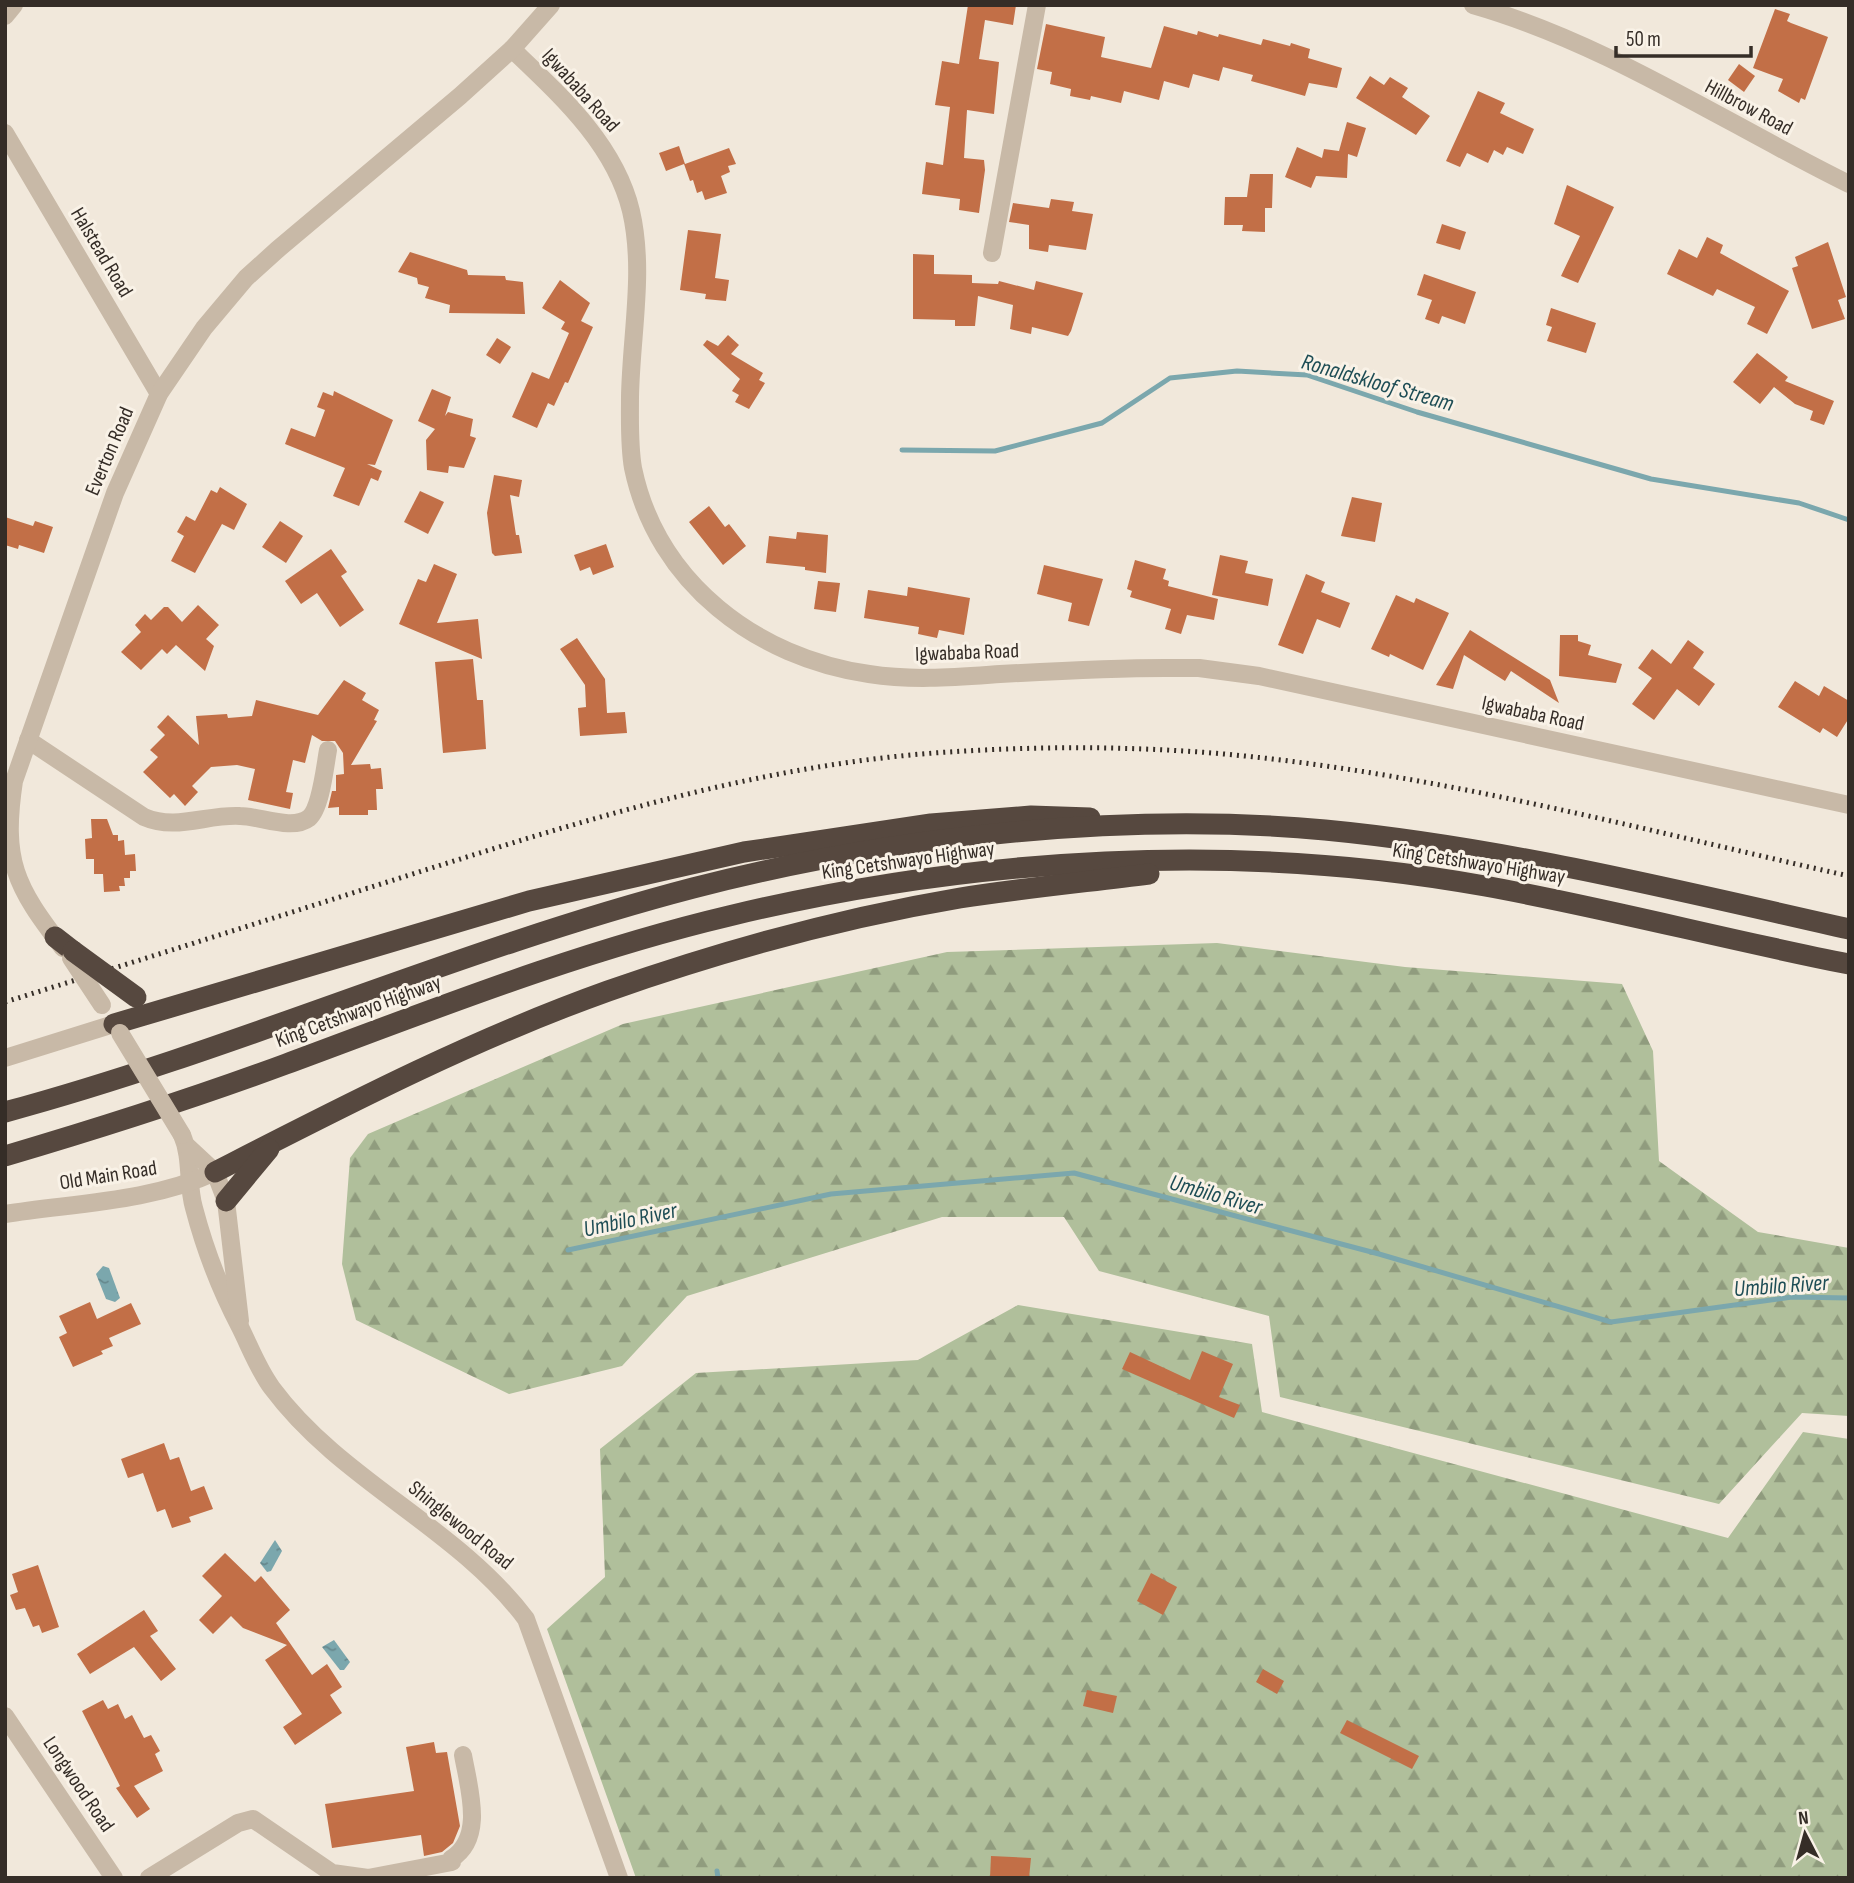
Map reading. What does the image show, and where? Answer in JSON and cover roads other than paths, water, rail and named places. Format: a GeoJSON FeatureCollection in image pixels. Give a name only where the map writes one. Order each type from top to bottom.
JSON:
{"type":"FeatureCollection","features":[{"type":"Feature","properties":{"kind":"highway"},"geometry":{"type":"LineString","coordinates":[[117,1028],[530,901],[744,852],[918,826],[1031,816],[1140,820],[1166,825]]}},
{"type":"Feature","properties":{"kind":"highway","name":"King Cetshwayo Highway"},"geometry":{"type":"LineString","coordinates":[[5,1112],[89,1089],[268,1030],[538,934],[695,887],[796,865],[946,840],[1166,825],[1320,830],[1426,842],[1548,862],[1849,929]]}},
{"type":"Feature","properties":{"kind":"highway"},"geometry":{"type":"LineString","coordinates":[[215,1172],[464,1049],[609,991],[736,951],[914,907],[1027,888],[1164,873],[1206,862]]}},
{"type":"Feature","properties":{"kind":"highway","name":"King Cetshwayo Highway"},"geometry":{"type":"LineString","coordinates":[[5,1156],[205,1093],[565,963],[730,916],[857,891],[953,876],[1085,865],[1206,862],[1359,869],[1484,886],[1849,964]]}},
{"type":"Feature","properties":{"kind":"highway"},"geometry":{"type":"LineString","coordinates":[[55,937],[72,954],[136,997],[172,1009]]}},
{"type":"Feature","properties":{"kind":"highway"},"geometry":{"type":"LineString","coordinates":[[226,1201],[274,1142]]}},
{"type":"Feature","properties":{"kind":"street"},"geometry":{"type":"LineString","coordinates":[[5,16],[14,5]]}},
{"type":"Feature","properties":{"kind":"street","name":"Everton Road"},"geometry":{"type":"LineString","coordinates":[[55,937],[28,902],[16,878],[9,820],[12,793],[115,493],[159,394],[204,328],[246,278],[512,50],[551,5]]}},
{"type":"Feature","properties":{"kind":"street"},"geometry":{"type":"LineString","coordinates":[[992,253],[1037,5]]}},
{"type":"Feature","properties":{"kind":"street","name":"Hillbrow Road"},"geometry":{"type":"LineString","coordinates":[[1473,5],[1529,24],[1623,67],[1849,184]]}},
{"type":"Feature","properties":{"kind":"street","name":"Igwababa Road"},"geometry":{"type":"LineString","coordinates":[[512,50],[572,109],[603,147],[620,177],[631,212],[637,276],[630,395],[633,466],[657,536],[689,581],[731,620],[757,637],[812,661],[890,677],[1127,668],[1199,668],[1259,676],[1849,805]]}},
{"type":"Feature","properties":{"kind":"street","name":"Halstead Road"},"geometry":{"type":"LineString","coordinates":[[5,133],[159,394]]}},
{"type":"Feature","properties":{"kind":"street"},"geometry":{"type":"LineString","coordinates":[[28,740],[144,817],[159,823],[232,816],[297,822],[308,818],[315,810],[328,750]]}},
{"type":"Feature","properties":{"kind":"street"},"geometry":{"type":"LineString","coordinates":[[5,1058],[117,1028],[72,954]]}},
{"type":"Feature","properties":{"kind":"street","name":"Shinglewood Road"},"geometry":{"type":"LineString","coordinates":[[117,1028],[184,1141],[215,1172],[226,1201],[240,1328]]}},
{"type":"Feature","properties":{"kind":"street","name":"Shinglewood Road"},"geometry":{"type":"LineString","coordinates":[[184,1141],[189,1184],[212,1267],[226,1303],[266,1380],[305,1425],[471,1559],[504,1590],[526,1619],[619,1878]]}},
{"type":"Feature","properties":{"kind":"street","name":"Old Main Road"},"geometry":{"type":"LineString","coordinates":[[5,1214],[142,1195],[189,1184],[215,1172]]}},
{"type":"Feature","properties":{"kind":"street","name":"Longwood Road"},"geometry":{"type":"LineString","coordinates":[[5,1716],[114,1878]]}},
{"type":"Feature","properties":{"kind":"street"},"geometry":{"type":"LineString","coordinates":[[149,1878],[239,1823],[253,1819],[332,1873],[368,1878],[452,1862],[451,1859],[464,1851],[471,1837],[470,1798],[463,1755]]}},
{"type":"Feature","properties":{"kind":"water"},"geometry":{"type":"Polygon","coordinates":[[[103,1266],[109,1268],[120,1298],[115,1302],[106,1299],[96,1274],[103,1266]]]}},
{"type":"Feature","properties":{"kind":"water"},"geometry":{"type":"Polygon","coordinates":[[[275,1540],[282,1551],[271,1571],[267,1572],[260,1563],[275,1540]]]}},
{"type":"Feature","properties":{"kind":"water"},"geometry":{"type":"Polygon","coordinates":[[[334,1640],[350,1662],[344,1670],[340,1670],[322,1647],[334,1640]]]}},
{"type":"Feature","properties":{"kind":"waterway","name":"Ronaldskloof Stream"},"geometry":{"type":"LineString","coordinates":[[902,450],[995,451],[1102,423],[1170,378],[1237,371],[1307,375],[1417,412],[1651,479],[1799,503],[1849,520]]}},
{"type":"Feature","properties":{"kind":"waterway","name":"Umbilo River"},"geometry":{"type":"LineString","coordinates":[[568,1250],[831,1194],[1074,1173],[1379,1254],[1611,1322],[1792,1297],[1849,1298]]}},
{"type":"Feature","properties":{"kind":"waterway"},"geometry":{"type":"LineString","coordinates":[[717,1871],[718,1878]]}},
{"type":"Feature","properties":{"kind":"railway"},"geometry":{"type":"LineString","coordinates":[[5,1002],[551,831],[682,795],[814,768],[949,752],[1121,748],[1190,751],[1303,763],[1538,805],[1849,876]]}}]}
